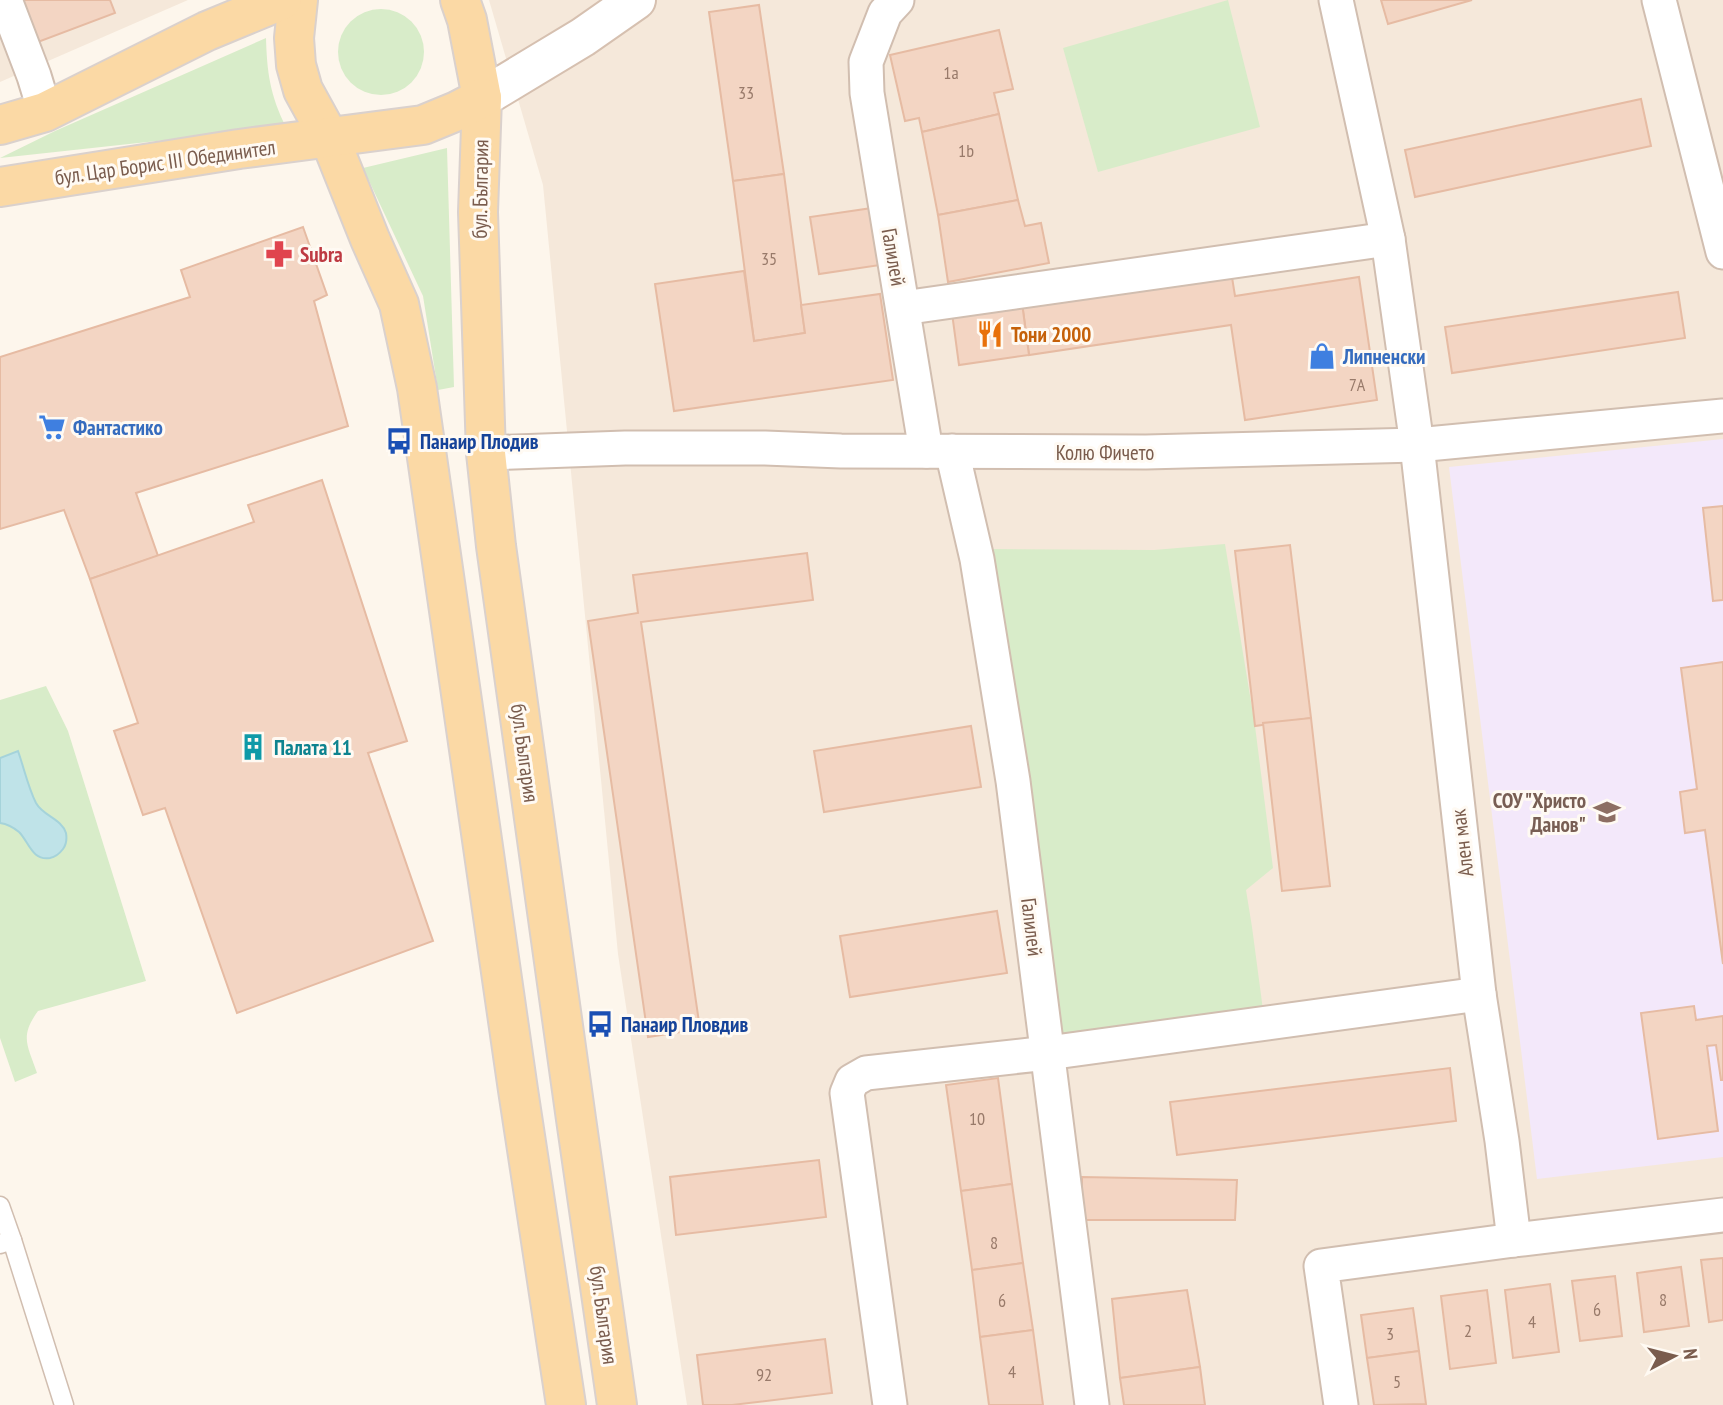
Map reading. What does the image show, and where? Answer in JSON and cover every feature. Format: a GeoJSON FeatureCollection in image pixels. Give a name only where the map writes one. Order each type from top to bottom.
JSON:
{"type":"FeatureCollection","features":[{"type":"Feature","properties":{"kind":"main road"},"geometry":{"type":"LineString","coordinates":[[0,125],[45,112],[207,31],[282,0]]}},
{"type":"Feature","properties":{"kind":"main road"},"geometry":{"type":"LineString","coordinates":[[298,0],[294,38],[296,65],[303,90],[330,139],[399,304],[417,388],[566,1405]]}},
{"type":"Feature","properties":{"kind":"main road","name":"бул. България"},"geometry":{"type":"LineString","coordinates":[[460,0],[467,20],[482,97],[478,212],[486,453],[496,547],[617,1405]]}},
{"type":"Feature","properties":{"kind":"main road"},"geometry":{"type":"LineString","coordinates":[[482,97],[583,37],[636,0]]}},
{"type":"Feature","properties":{"kind":"main road","name":"бул. Цар Борис III Обединител"},"geometry":{"type":"LineString","coordinates":[[0,187],[239,149],[423,125],[482,97]]}},
{"type":"Feature","properties":{"kind":"street"},"geometry":{"type":"LineString","coordinates":[[5,0],[45,112]]}},
{"type":"Feature","properties":{"kind":"street","name":"Галилей"},"geometry":{"type":"LineString","coordinates":[[897,0],[885,12],[866,62],[867,93],[903,308],[939,451],[977,559],[1013,780],[1092,1405]]}},
{"type":"Feature","properties":{"kind":"street","name":"Ален мак"},"geometry":{"type":"LineString","coordinates":[[1336,0],[1388,239],[1417,446],[1479,994],[1502,1140],[1514,1240]]}},
{"type":"Feature","properties":{"kind":"street"},"geometry":{"type":"LineString","coordinates":[[1659,0],[1723,252]]}},
{"type":"Feature","properties":{"kind":"street"},"geometry":{"type":"LineString","coordinates":[[903,308],[1388,239]]}},
{"type":"Feature","properties":{"kind":"street","name":"Колю Фичето"},"geometry":{"type":"LineString","coordinates":[[486,453],[625,448],[765,448],[841,452],[1146,452],[1417,446],[1723,416]]}},
{"type":"Feature","properties":{"kind":"street"},"geometry":{"type":"LineString","coordinates":[[890,1405],[847,1093],[852,1081],[866,1073],[1048,1053],[1479,994]]}},
{"type":"Feature","properties":{"kind":"street"},"geometry":{"type":"LineString","coordinates":[[1341,1405],[1321,1266],[1723,1215]]}},
{"type":"Feature","properties":{"kind":"lane"},"geometry":{"type":"LineString","coordinates":[[0,1206],[6,1242],[64,1405]]}},
{"type":"Feature","properties":{"kind":"shaded area"},"geometry":{"type":"Polygon","coordinates":[[[0,0],[188,0],[0,82],[0,0]]]}},
{"type":"Feature","properties":{"kind":"shaded area"},"geometry":{"type":"Polygon","coordinates":[[[489,0],[1723,0],[1723,1405],[687,1405],[618,954],[543,185],[489,0]]]}},
{"type":"Feature","properties":{"kind":"shaded area","name":"СОУ \"Христо Данов\""},"geometry":{"type":"Polygon","coordinates":[[[1723,439],[1723,1157],[1537,1179],[1449,467],[1723,439]]]}},
{"type":"Feature","properties":{"kind":"green space"},"geometry":{"type":"Polygon","coordinates":[[[1228,0],[1260,127],[1098,172],[1063,48],[1228,0]]]}},
{"type":"Feature","properties":{"kind":"green space"},"geometry":{"type":"Polygon","coordinates":[[[373,9],[389,9],[412,21],[421,35],[424,52],[421,69],[412,83],[389,95],[373,95],[357,88],[345,76],[338,60],[338,44],[345,28],[357,16],[373,9]]]}},
{"type":"Feature","properties":{"kind":"green space"},"geometry":{"type":"Polygon","coordinates":[[[266,38],[270,83],[286,127],[0,158],[55,131],[266,38]]]}},
{"type":"Feature","properties":{"kind":"green space"},"geometry":{"type":"Polygon","coordinates":[[[447,148],[454,387],[438,390],[423,296],[363,168],[447,148]]]}},
{"type":"Feature","properties":{"kind":"green space"},"geometry":{"type":"Polygon","coordinates":[[[1225,544],[1255,726],[1273,868],[1246,890],[1263,1010],[1059,1037],[989,549],[1154,550],[1225,544]]]}},
{"type":"Feature","properties":{"kind":"green space"},"geometry":{"type":"Polygon","coordinates":[[[46,686],[68,731],[146,981],[38,1011],[27,1035],[28,1048],[37,1073],[15,1082],[0,1038],[0,700],[46,686]]]}},
{"type":"Feature","properties":{"kind":"water"},"geometry":{"type":"Polygon","coordinates":[[[18,751],[36,803],[61,824],[66,833],[64,847],[52,857],[39,857],[19,832],[0,823],[0,758],[18,751]]]}},
{"type":"Feature","properties":{"kind":"building"},"geometry":{"type":"Polygon","coordinates":[[[23,0],[110,0],[115,13],[38,42],[23,0]]]}},
{"type":"Feature","properties":{"kind":"building"},"geometry":{"type":"Polygon","coordinates":[[[1381,0],[1472,0],[1388,24],[1381,0]]]}},
{"type":"Feature","properties":{"kind":"building"},"geometry":{"type":"Polygon","coordinates":[[[759,5],[784,174],[733,181],[709,12],[759,5]]]}},
{"type":"Feature","properties":{"kind":"building"},"geometry":{"type":"Polygon","coordinates":[[[999,30],[1013,89],[994,93],[999,114],[922,132],[919,118],[905,121],[890,55],[999,30]]]}},
{"type":"Feature","properties":{"kind":"building"},"geometry":{"type":"Polygon","coordinates":[[[1641,99],[1651,146],[1415,197],[1405,150],[1641,99]]]}},
{"type":"Feature","properties":{"kind":"building"},"geometry":{"type":"Polygon","coordinates":[[[999,114],[1018,200],[938,215],[922,132],[999,114]]]}},
{"type":"Feature","properties":{"kind":"building"},"geometry":{"type":"Polygon","coordinates":[[[784,174],[805,333],[754,341],[733,181],[784,174]]]}},
{"type":"Feature","properties":{"kind":"building"},"geometry":{"type":"Polygon","coordinates":[[[1018,200],[1025,226],[1041,223],[1049,263],[948,282],[938,215],[1018,200]]]}},
{"type":"Feature","properties":{"kind":"building"},"geometry":{"type":"Polygon","coordinates":[[[879,207],[887,264],[819,274],[810,217],[879,207]]]}},
{"type":"Feature","properties":{"kind":"building"},"geometry":{"type":"Polygon","coordinates":[[[303,227],[327,295],[314,301],[348,426],[136,493],[158,556],[90,579],[64,510],[0,529],[0,357],[190,297],[181,270],[303,227]]]}},
{"type":"Feature","properties":{"kind":"building"},"geometry":{"type":"Polygon","coordinates":[[[744,271],[754,341],[805,333],[801,305],[880,294],[893,380],[674,411],[655,284],[744,271]]]}},
{"type":"Feature","properties":{"kind":"building"},"geometry":{"type":"Polygon","coordinates":[[[1231,271],[1235,296],[1359,277],[1377,400],[1245,420],[1231,325],[1029,355],[1022,303],[1231,271]]]}},
{"type":"Feature","properties":{"kind":"building"},"geometry":{"type":"Polygon","coordinates":[[[1678,292],[1685,338],[1452,373],[1445,327],[1678,292]]]}},
{"type":"Feature","properties":{"kind":"building","name":"Тони 2000"},"geometry":{"type":"Polygon","coordinates":[[[1022,303],[1029,355],[959,365],[952,313],[1022,303]]]}},
{"type":"Feature","properties":{"kind":"building","name":"Палата 11"},"geometry":{"type":"Polygon","coordinates":[[[322,480],[407,741],[368,753],[433,941],[237,1013],[165,808],[143,815],[114,731],[138,723],[90,579],[254,522],[248,505],[322,480]]]}},
{"type":"Feature","properties":{"kind":"building"},"geometry":{"type":"Polygon","coordinates":[[[1723,506],[1723,600],[1713,601],[1703,508],[1723,506]]]}},
{"type":"Feature","properties":{"kind":"building"},"geometry":{"type":"Polygon","coordinates":[[[1290,545],[1311,718],[1255,726],[1235,551],[1290,545]]]}},
{"type":"Feature","properties":{"kind":"building"},"geometry":{"type":"Polygon","coordinates":[[[807,553],[813,600],[641,622],[700,1029],[648,1037],[588,621],[638,613],[633,575],[807,553]]]}},
{"type":"Feature","properties":{"kind":"building"},"geometry":{"type":"Polygon","coordinates":[[[1723,662],[1723,964],[1705,830],[1685,833],[1680,792],[1697,789],[1681,668],[1723,662]]]}},
{"type":"Feature","properties":{"kind":"building"},"geometry":{"type":"Polygon","coordinates":[[[1311,718],[1330,886],[1282,891],[1263,723],[1311,718]]]}},
{"type":"Feature","properties":{"kind":"building"},"geometry":{"type":"Polygon","coordinates":[[[971,726],[981,787],[824,812],[814,751],[971,726]]]}},
{"type":"Feature","properties":{"kind":"building"},"geometry":{"type":"Polygon","coordinates":[[[997,911],[1007,973],[850,997],[840,936],[997,911]]]}},
{"type":"Feature","properties":{"kind":"building"},"geometry":{"type":"Polygon","coordinates":[[[1694,1006],[1696,1020],[1723,1016],[1723,1080],[1716,1045],[1707,1046],[1718,1131],[1658,1139],[1641,1013],[1694,1006]]]}},
{"type":"Feature","properties":{"kind":"building"},"geometry":{"type":"Polygon","coordinates":[[[1450,1068],[1456,1121],[1177,1155],[1170,1102],[1450,1068]]]}},
{"type":"Feature","properties":{"kind":"building"},"geometry":{"type":"Polygon","coordinates":[[[998,1078],[1012,1184],[961,1191],[946,1085],[998,1078]]]}},
{"type":"Feature","properties":{"kind":"building"},"geometry":{"type":"Polygon","coordinates":[[[819,1160],[826,1217],[676,1235],[670,1177],[819,1160]]]}},
{"type":"Feature","properties":{"kind":"building"},"geometry":{"type":"Polygon","coordinates":[[[1082,1177],[1237,1180],[1235,1220],[1082,1220],[1082,1177]]]}},
{"type":"Feature","properties":{"kind":"building"},"geometry":{"type":"Polygon","coordinates":[[[1012,1184],[1023,1263],[972,1270],[961,1191],[1012,1184]]]}},
{"type":"Feature","properties":{"kind":"building"},"geometry":{"type":"Polygon","coordinates":[[[1723,1258],[1723,1320],[1709,1322],[1701,1260],[1723,1258]]]}},
{"type":"Feature","properties":{"kind":"building"},"geometry":{"type":"Polygon","coordinates":[[[1023,1263],[1033,1330],[980,1337],[972,1270],[1023,1263]]]}},
{"type":"Feature","properties":{"kind":"building"},"geometry":{"type":"Polygon","coordinates":[[[1681,1267],[1689,1326],[1644,1332],[1637,1273],[1681,1267]]]}},
{"type":"Feature","properties":{"kind":"building"},"geometry":{"type":"Polygon","coordinates":[[[1615,1276],[1622,1336],[1580,1341],[1572,1281],[1615,1276]]]}},
{"type":"Feature","properties":{"kind":"building"},"geometry":{"type":"Polygon","coordinates":[[[1550,1284],[1559,1352],[1513,1358],[1505,1290],[1550,1284]]]}},
{"type":"Feature","properties":{"kind":"building"},"geometry":{"type":"Polygon","coordinates":[[[1187,1290],[1200,1367],[1120,1378],[1112,1299],[1187,1290]]]}},
{"type":"Feature","properties":{"kind":"building"},"geometry":{"type":"Polygon","coordinates":[[[1487,1290],[1496,1363],[1450,1369],[1441,1296],[1487,1290]]]}},
{"type":"Feature","properties":{"kind":"building"},"geometry":{"type":"Polygon","coordinates":[[[1413,1308],[1419,1351],[1367,1358],[1361,1315],[1413,1308]]]}},
{"type":"Feature","properties":{"kind":"building"},"geometry":{"type":"Polygon","coordinates":[[[1033,1330],[1043,1405],[989,1405],[980,1337],[1033,1330]]]}},
{"type":"Feature","properties":{"kind":"building"},"geometry":{"type":"Polygon","coordinates":[[[825,1339],[832,1393],[732,1405],[703,1405],[697,1355],[825,1339]]]}},
{"type":"Feature","properties":{"kind":"building"},"geometry":{"type":"Polygon","coordinates":[[[1419,1351],[1426,1404],[1374,1405],[1367,1358],[1419,1351]]]}},
{"type":"Feature","properties":{"kind":"building"},"geometry":{"type":"Polygon","coordinates":[[[1200,1367],[1205,1405],[1124,1405],[1120,1378],[1200,1367]]]}},
{"type":"Feature","properties":{"kind":"place","name":"Subra"},"geometry":{"type":"Point","coordinates":[279,254]}},
{"type":"Feature","properties":{"kind":"place","name":"Тони 2000"},"geometry":{"type":"Point","coordinates":[990,334]}},
{"type":"Feature","properties":{"kind":"place","name":"Липненски"},"geometry":{"type":"Point","coordinates":[1322,356]}},
{"type":"Feature","properties":{"kind":"place","name":"Фантастико"},"geometry":{"type":"Point","coordinates":[52,427]}},
{"type":"Feature","properties":{"kind":"place","name":"Панаир Плодив"},"geometry":{"type":"Point","coordinates":[399,441]}},
{"type":"Feature","properties":{"kind":"place","name":"Палата 11"},"geometry":{"type":"Point","coordinates":[253,747]}},
{"type":"Feature","properties":{"kind":"place","name":"СОУ \"Христо Данов\""},"geometry":{"type":"Point","coordinates":[1607,812]}},
{"type":"Feature","properties":{"kind":"place","name":"Панаир Пловдив"},"geometry":{"type":"Point","coordinates":[600,1024]}}]}
